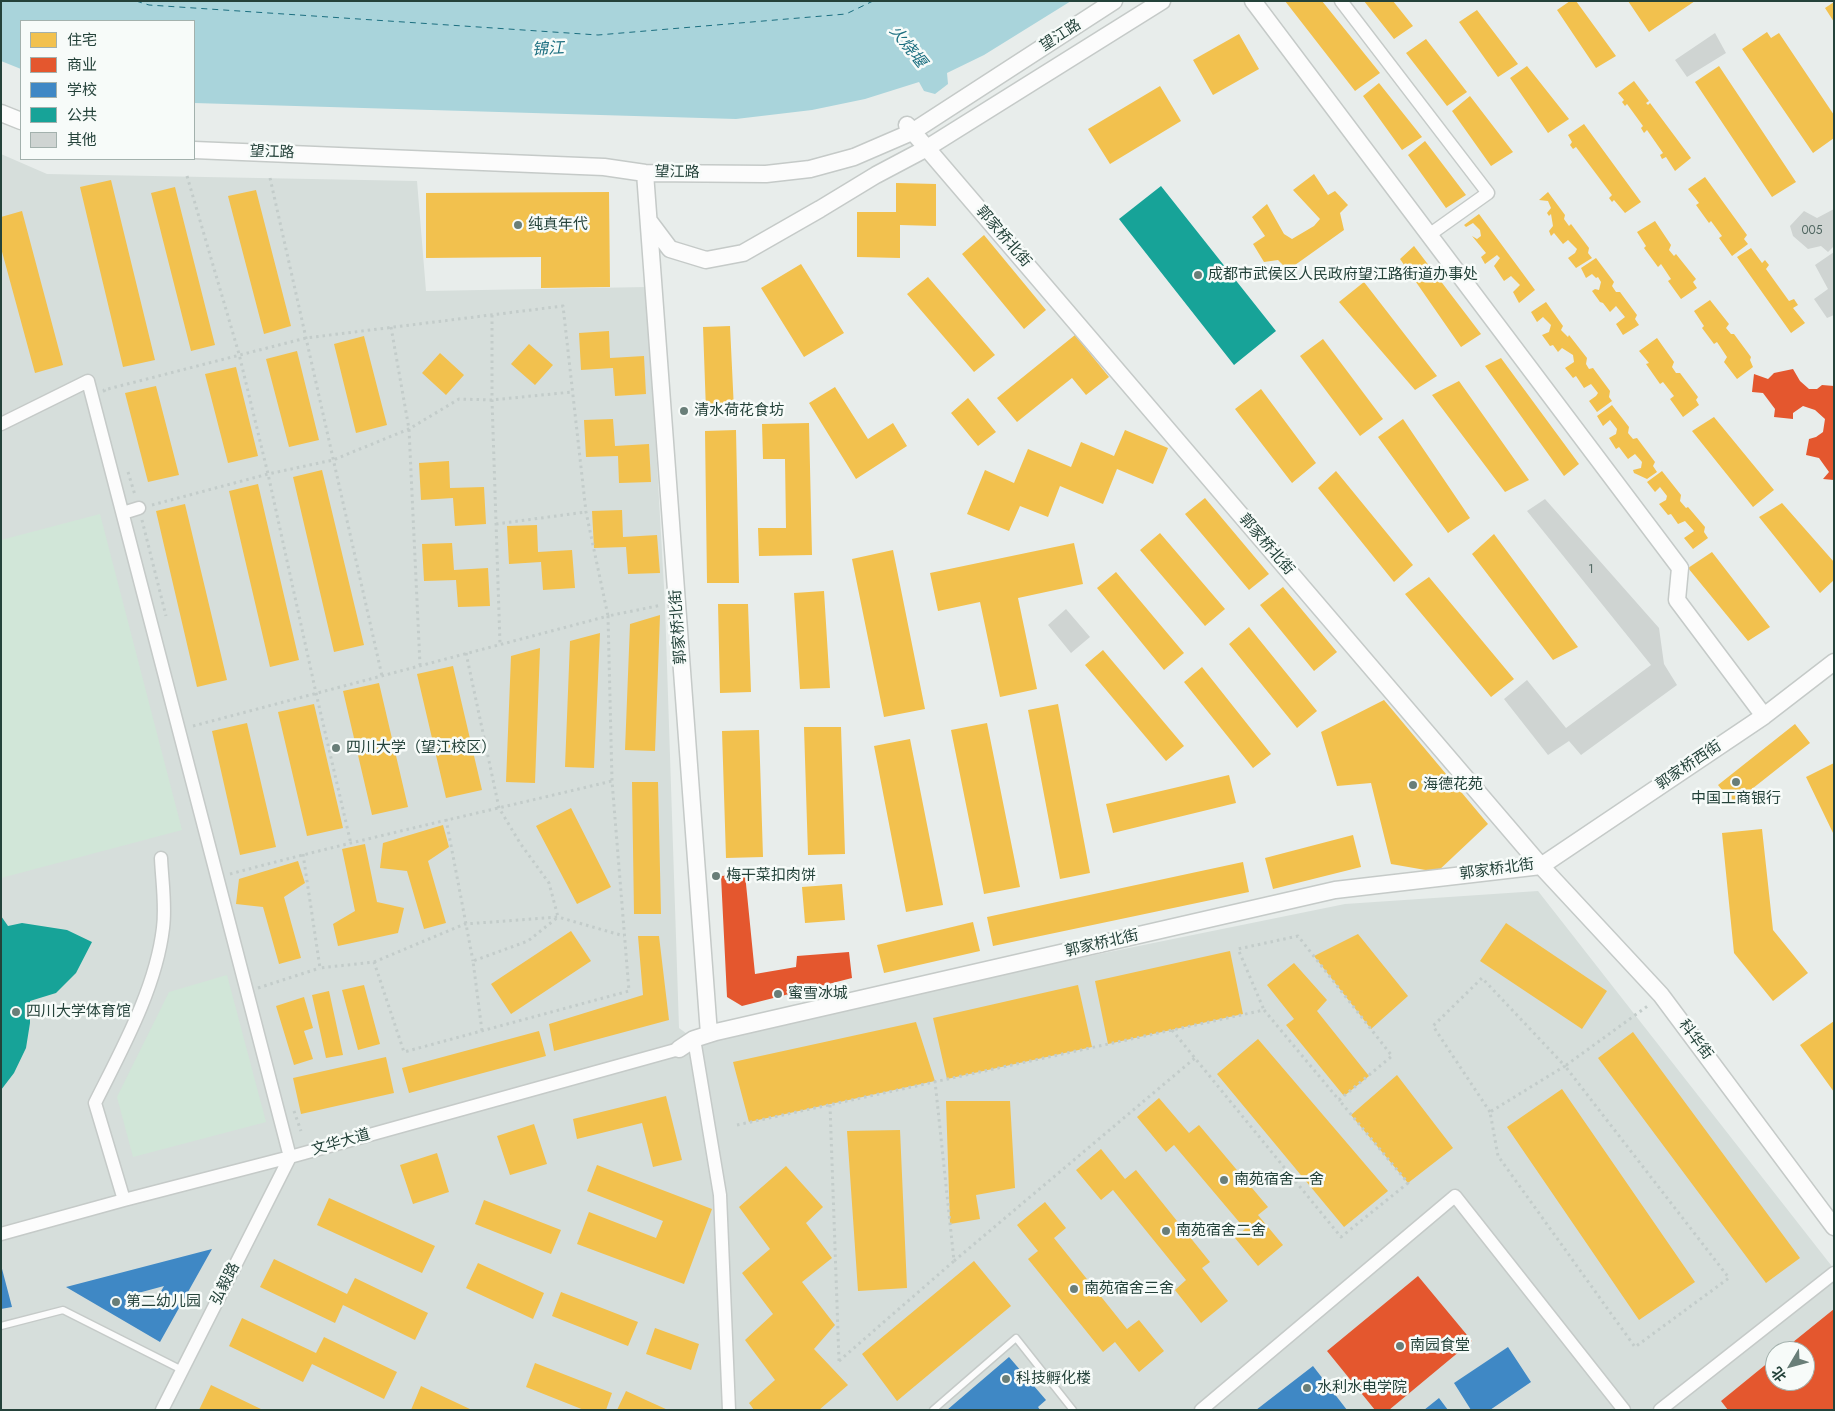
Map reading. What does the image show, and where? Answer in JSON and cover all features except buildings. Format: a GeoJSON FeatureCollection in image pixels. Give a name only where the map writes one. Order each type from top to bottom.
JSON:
{"type":"FeatureCollection","features":[{"type":"Feature","properties":{"kind":"street","name":"望江路"},"geometry":{"type":"LineString","coordinates":[[195,150],[594,167],[646,172],[766,174],[810,169],[854,157],[910,128],[1114,1]]}},
{"type":"Feature","properties":{"kind":"street","name":"望江路"},"geometry":{"type":"LineString","coordinates":[[649,221],[670,248],[706,260],[743,253],[876,175],[927,148],[1162,1]]}},
{"type":"Feature","properties":{"kind":"street"},"geometry":{"type":"LineString","coordinates":[[1253,1],[1680,568],[1678,600],[1764,716]]}},
{"type":"Feature","properties":{"kind":"street"},"geometry":{"type":"LineString","coordinates":[[1341,1],[1488,193],[1429,235]]}},
{"type":"Feature","properties":{"kind":"street"},"geometry":{"type":"LineString","coordinates":[[1,114],[20,121]]}},
{"type":"Feature","properties":{"kind":"street","name":"郭家桥北街"},"geometry":{"type":"LineString","coordinates":[[910,128],[1541,866]]}},
{"type":"Feature","properties":{"kind":"street","name":"郭家桥北街"},"geometry":{"type":"LineString","coordinates":[[646,172],[702,1036]]}},
{"type":"Feature","properties":{"kind":"street"},"geometry":{"type":"LineString","coordinates":[[1,424],[88,381],[290,1157]]}},
{"type":"Feature","properties":{"kind":"street"},"geometry":{"type":"LineString","coordinates":[[123,513],[139,508]]}},
{"type":"Feature","properties":{"kind":"street","name":"郭家桥西街"},"geometry":{"type":"LineString","coordinates":[[1541,866],[1764,716],[1834,662]]}},
{"type":"Feature","properties":{"kind":"street"},"geometry":{"type":"LineString","coordinates":[[124,1200],[95,1103],[134,1023],[156,966],[163,927],[162,858]]}},
{"type":"Feature","properties":{"kind":"street","name":"郭家桥北街"},"geometry":{"type":"LineString","coordinates":[[679,1048],[702,1036],[1335,890],[1541,866]]}},
{"type":"Feature","properties":{"kind":"street","name":"科华街"},"geometry":{"type":"LineString","coordinates":[[1541,866],[1661,995],[1834,1227]]}},
{"type":"Feature","properties":{"kind":"street"},"geometry":{"type":"LineString","coordinates":[[702,1036],[720,1195],[729,1410]]}},
{"type":"Feature","properties":{"kind":"street","name":"文华大道"},"geometry":{"type":"LineString","coordinates":[[1,1234],[290,1157],[679,1048]]}},
{"type":"Feature","properties":{"kind":"street","name":"弘毅路"},"geometry":{"type":"LineString","coordinates":[[162,1410],[290,1157]]}},
{"type":"Feature","properties":{"kind":"street"},"geometry":{"type":"LineString","coordinates":[[1201,1410],[1455,1196],[1624,1410]]}},
{"type":"Feature","properties":{"kind":"street"},"geometry":{"type":"LineString","coordinates":[[1660,1410],[1834,1273]]}},
{"type":"Feature","properties":{"kind":"lane"},"geometry":{"type":"LineString","coordinates":[[1,1326],[63,1310],[182,1370]]}},
{"type":"Feature","properties":{"kind":"lane"},"geometry":{"type":"LineString","coordinates":[[933,1410],[1016,1338],[1073,1410]]}},
{"type":"Feature","properties":{"kind":"path"},"geometry":{"type":"LineString","coordinates":[[186,176],[239,354],[268,474],[351,844]]}},
{"type":"Feature","properties":{"kind":"path"},"geometry":{"type":"LineString","coordinates":[[270,178],[382,676]]}},
{"type":"Feature","properties":{"kind":"path"},"geometry":{"type":"LineString","coordinates":[[104,390],[306,338],[562,306],[586,512],[608,616],[612,781],[629,992],[404,1052],[374,962]]}},
{"type":"Feature","properties":{"kind":"path"},"geometry":{"type":"LineString","coordinates":[[492,314],[492,400],[500,644]]}},
{"type":"Feature","properties":{"kind":"path"},"geometry":{"type":"LineString","coordinates":[[391,327],[409,429],[420,665]]}},
{"type":"Feature","properties":{"kind":"path"},"geometry":{"type":"LineString","coordinates":[[139,508],[268,474],[333,460],[409,429],[459,399],[492,400],[572,392]]}},
{"type":"Feature","properties":{"kind":"path"},"geometry":{"type":"LineString","coordinates":[[496,524],[586,512]]}},
{"type":"Feature","properties":{"kind":"path"},"geometry":{"type":"LineString","coordinates":[[193,726],[608,616],[665,604]]}},
{"type":"Feature","properties":{"kind":"path"},"geometry":{"type":"LineString","coordinates":[[466,653],[499,808],[520,843],[549,883],[558,917]]}},
{"type":"Feature","properties":{"kind":"path"},"geometry":{"type":"LineString","coordinates":[[224,876],[303,854],[612,781]]}},
{"type":"Feature","properties":{"kind":"path"},"geometry":{"type":"LineString","coordinates":[[446,819],[473,961],[482,1031]]}},
{"type":"Feature","properties":{"kind":"path"},"geometry":{"type":"LineString","coordinates":[[303,854],[320,968]]}},
{"type":"Feature","properties":{"kind":"path"},"geometry":{"type":"LineString","coordinates":[[256,988],[320,968],[374,962],[465,924],[558,917],[624,936]]}},
{"type":"Feature","properties":{"kind":"path"},"geometry":{"type":"LineString","coordinates":[[473,961],[528,941],[558,917]]}},
{"type":"Feature","properties":{"kind":"path"},"geometry":{"type":"LineString","coordinates":[[1172,1030],[1341,1237],[1408,1183],[1264,1010],[1238,949],[1298,936],[1392,1056],[1339,1100]]}},
{"type":"Feature","properties":{"kind":"path"},"geometry":{"type":"LineString","coordinates":[[1482,978],[1565,1066],[1729,1278],[1635,1347],[1498,1156],[1490,1112],[1433,1026],[1482,978]]}},
{"type":"Feature","properties":{"kind":"path"},"geometry":{"type":"LineString","coordinates":[[1490,1112],[1565,1066],[1661,995]]}},
{"type":"Feature","properties":{"kind":"path"},"geometry":{"type":"LineString","coordinates":[[737,1125],[1264,1010]]}},
{"type":"Feature","properties":{"kind":"path"},"geometry":{"type":"LineString","coordinates":[[830,1104],[839,1361],[954,1261],[1195,1058]]}},
{"type":"Feature","properties":{"kind":"path"},"geometry":{"type":"LineString","coordinates":[[935,1082],[954,1261]]}},
{"type":"Feature","properties":{"kind":"path"},"geometry":{"type":"LineString","coordinates":[[292,1102],[301,1131]]}},
{"type":"Feature","properties":{"kind":"shaded area","name":"四川大学（望江校区）"},"geometry":{"type":"Polygon","coordinates":[[[1,154],[47,174],[417,181],[426,291],[647,287],[665,605],[679,1028],[694,1039],[716,1032],[1345,904],[1538,891],[1834,1269],[1834,1410],[1,1410],[1,154]]]}},
{"type":"Feature","properties":{"kind":"green space"},"geometry":{"type":"Polygon","coordinates":[[[100,514],[182,830],[1,878],[1,540],[100,514]]]}},
{"type":"Feature","properties":{"kind":"green space"},"geometry":{"type":"Polygon","coordinates":[[[227,975],[266,1122],[133,1157],[117,1097],[169,992],[227,975]]]}},
{"type":"Feature","properties":{"kind":"water"},"geometry":{"type":"Polygon","coordinates":[[[1,1],[1071,1],[984,55],[947,73],[948,84],[935,94],[924,91],[919,82],[865,99],[812,110],[736,119],[195,103],[195,20],[20,20],[20,69],[1,61],[1,1]]]}},
{"type":"Feature","properties":{"kind":"ferry route"},"geometry":{"type":"LineString","coordinates":[[136,1],[149,5],[598,35],[846,14],[873,1]]}},
{"type":"Feature","properties":{"kind":"place","name":"纯真年代"},"geometry":{"type":"Point","coordinates":[518,225]}},
{"type":"Feature","properties":{"kind":"place","name":"成都市武侯区人民政府望江路街道办事处"},"geometry":{"type":"Point","coordinates":[1198,275]}},
{"type":"Feature","properties":{"kind":"place","name":"清水荷花食坊"},"geometry":{"type":"Point","coordinates":[684,411]}},
{"type":"Feature","properties":{"kind":"place","name":"四川大学（望江校区）"},"geometry":{"type":"Point","coordinates":[336,748]}},
{"type":"Feature","properties":{"kind":"place","name":"中国工商银行"},"geometry":{"type":"Point","coordinates":[1736,782]}},
{"type":"Feature","properties":{"kind":"place","name":"海德花苑"},"geometry":{"type":"Point","coordinates":[1413,785]}},
{"type":"Feature","properties":{"kind":"place","name":"梅干菜扣肉饼"},"geometry":{"type":"Point","coordinates":[716,876]}},
{"type":"Feature","properties":{"kind":"place","name":"蜜雪冰城"},"geometry":{"type":"Point","coordinates":[778,994]}},
{"type":"Feature","properties":{"kind":"place","name":"四川大学体育馆"},"geometry":{"type":"Point","coordinates":[16,1012]}},
{"type":"Feature","properties":{"kind":"place","name":"南苑宿舍一舍"},"geometry":{"type":"Point","coordinates":[1224,1180]}},
{"type":"Feature","properties":{"kind":"place","name":"南苑宿舍二舍"},"geometry":{"type":"Point","coordinates":[1166,1231]}},
{"type":"Feature","properties":{"kind":"place","name":"南苑宿舍三舍"},"geometry":{"type":"Point","coordinates":[1074,1289]}},
{"type":"Feature","properties":{"kind":"place","name":"第二幼儿园"},"geometry":{"type":"Point","coordinates":[116,1302]}},
{"type":"Feature","properties":{"kind":"place","name":"南园食堂"},"geometry":{"type":"Point","coordinates":[1400,1346]}},
{"type":"Feature","properties":{"kind":"place","name":"科技孵化楼"},"geometry":{"type":"Point","coordinates":[1006,1379]}},
{"type":"Feature","properties":{"kind":"place","name":"水利水电学院"},"geometry":{"type":"Point","coordinates":[1307,1388]}},
{"type":"Feature","properties":{"kind":"water label","name":"火烧堰"},"geometry":{"type":"Point","coordinates":[907,47]}},
{"type":"Feature","properties":{"kind":"water label","name":"锦江"},"geometry":{"type":"Point","coordinates":[548,50]}}]}
